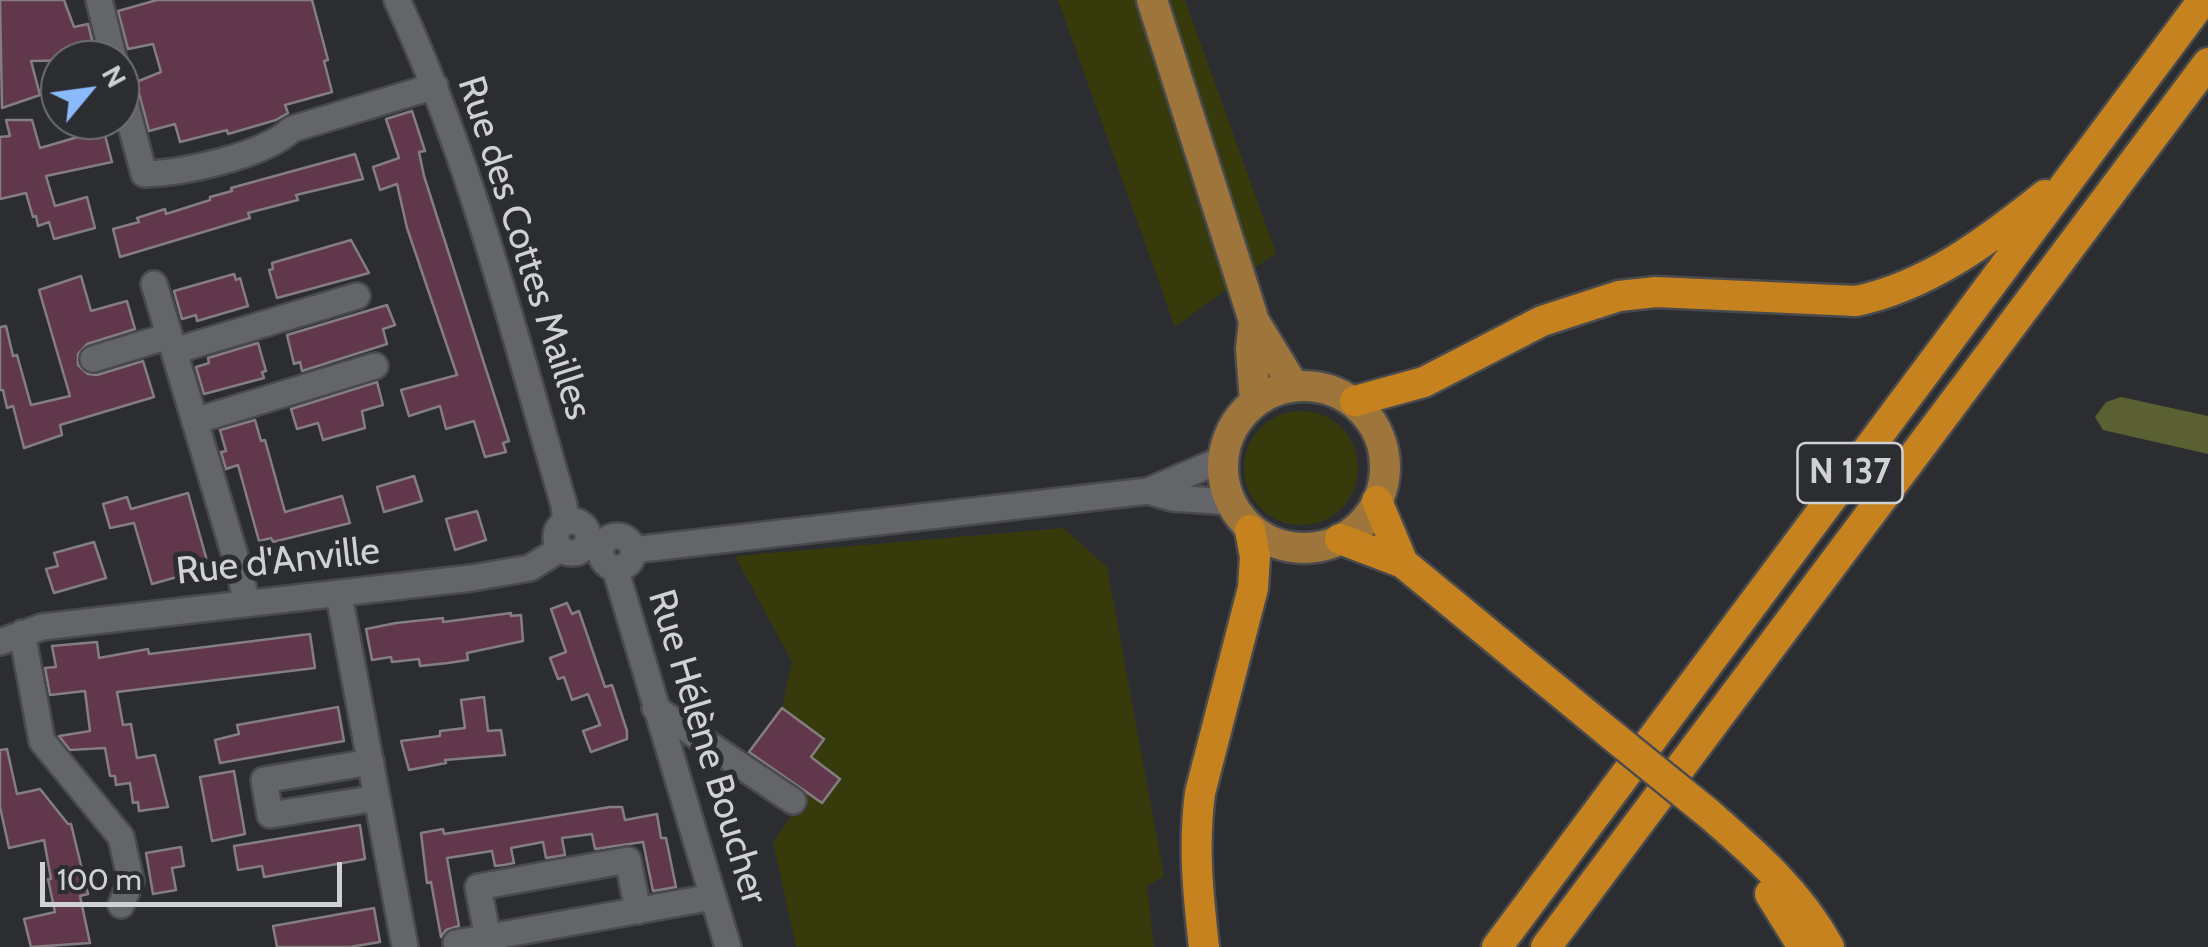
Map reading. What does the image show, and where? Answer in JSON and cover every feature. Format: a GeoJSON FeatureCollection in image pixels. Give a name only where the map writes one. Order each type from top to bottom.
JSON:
{"type":"FeatureCollection","features":[{"type":"Feature","properties":{"kind":"highway","name":"N 137"},"geometry":{"type":"LineString","coordinates":[[1497,947],[2204,0]]}},
{"type":"Feature","properties":{"kind":"highway","name":"N 137"},"geometry":{"type":"LineString","coordinates":[[1555,940],[2208,62]]}},
{"type":"Feature","properties":{"kind":"highway"},"geometry":{"type":"LineString","coordinates":[[1355,402],[1424,382],[1542,321],[1619,296],[1656,292],[1856,301],[1885,295],[1976,248],[2078,168]]}},
{"type":"Feature","properties":{"kind":"highway"},"geometry":{"type":"LineString","coordinates":[[1377,501],[1403,564]]}},
{"type":"Feature","properties":{"kind":"highway"},"geometry":{"type":"LineString","coordinates":[[1204,947],[1194,865],[1196,826],[1200,793],[1254,588],[1255,556],[1250,530]]}},
{"type":"Feature","properties":{"kind":"highway"},"geometry":{"type":"LineString","coordinates":[[1340,539],[1403,564],[1719,823],[1770,866],[1829,947]]}},
{"type":"Feature","properties":{"kind":"highway"},"geometry":{"type":"LineString","coordinates":[[1719,823],[1803,947]]}},
{"type":"Feature","properties":{"kind":"main road"},"geometry":{"type":"LineString","coordinates":[[1152,0],[1254,321],[1293,386]]}},
{"type":"Feature","properties":{"kind":"main road"},"geometry":{"type":"LineString","coordinates":[[1254,321],[1251,350],[1255,401]]}},
{"type":"Feature","properties":{"kind":"main road"},"geometry":{"type":"LineString","coordinates":[[1293,386],[1322,387],[1355,402],[1373,424],[1384,452],[1385,474],[1377,501],[1362,523],[1320,547],[1297,548],[1250,530],[1231,502],[1222,459],[1240,416],[1255,401],[1293,386]]}},
{"type":"Feature","properties":{"kind":"street","name":"Rue des Cottes Mailles"},"geometry":{"type":"LineString","coordinates":[[397,0],[435,86],[466,171],[564,505],[594,546]]}},
{"type":"Feature","properties":{"kind":"street"},"geometry":{"type":"LineString","coordinates":[[99,2],[109,40]]}},
{"type":"Feature","properties":{"kind":"street"},"geometry":{"type":"LineString","coordinates":[[135,140],[144,174],[176,174],[278,142],[292,129],[435,86]]}},
{"type":"Feature","properties":{"kind":"street"},"geometry":{"type":"LineString","coordinates":[[154,284],[246,602]]}},
{"type":"Feature","properties":{"kind":"street"},"geometry":{"type":"LineString","coordinates":[[93,359],[172,344],[357,296]]}},
{"type":"Feature","properties":{"kind":"street"},"geometry":{"type":"LineString","coordinates":[[194,421],[375,366]]}},
{"type":"Feature","properties":{"kind":"street","name":"Rue d'Anville"},"geometry":{"type":"LineString","coordinates":[[11,637],[42,628],[246,602],[339,595],[530,568],[594,546],[1148,491],[1222,459]]}},
{"type":"Feature","properties":{"kind":"street","name":"Rue d'Anville"},"geometry":{"type":"LineString","coordinates":[[1148,491],[1172,498],[1231,502]]}},
{"type":"Feature","properties":{"kind":"street","name":"Rue Hélène Boucher"},"geometry":{"type":"LineString","coordinates":[[594,546],[656,708],[728,947]]}},
{"type":"Feature","properties":{"kind":"street"},"geometry":{"type":"LineString","coordinates":[[339,595],[405,947]]}},
{"type":"Feature","properties":{"kind":"street"},"geometry":{"type":"LineString","coordinates":[[11,637],[42,742],[121,837],[131,881],[121,906]]}},
{"type":"Feature","properties":{"kind":"street"},"geometry":{"type":"LineString","coordinates":[[656,708],[794,801]]}},
{"type":"Feature","properties":{"kind":"street"},"geometry":{"type":"LineString","coordinates":[[371,762],[264,780],[270,815],[378,798]]}},
{"type":"Feature","properties":{"kind":"street"},"geometry":{"type":"LineString","coordinates":[[488,938],[478,888],[516,880],[628,860],[638,911]]}},
{"type":"Feature","properties":{"kind":"street"},"geometry":{"type":"LineString","coordinates":[[456,947],[456,943],[713,898]]}},
{"type":"Feature","properties":{"kind":"green space"},"geometry":{"type":"Polygon","coordinates":[[[1058,0],[1185,0],[1276,253],[1175,327],[1058,0]]]}},
{"type":"Feature","properties":{"kind":"green space"},"geometry":{"type":"Polygon","coordinates":[[[2121,397],[2208,416],[2208,454],[2103,430],[2095,417],[2106,402],[2121,397]]]}},
{"type":"Feature","properties":{"kind":"green space"},"geometry":{"type":"Polygon","coordinates":[[[1301,411],[1323,415],[1342,427],[1354,446],[1358,468],[1354,490],[1342,509],[1323,521],[1301,525],[1279,521],[1260,509],[1248,490],[1244,468],[1248,446],[1260,427],[1279,415],[1301,411]]]}},
{"type":"Feature","properties":{"kind":"green space"},"geometry":{"type":"Polygon","coordinates":[[[1063,528],[1107,567],[1164,876],[1147,886],[1154,947],[796,947],[773,842],[808,793],[822,802],[840,779],[809,760],[823,739],[782,708],[792,662],[735,556],[1063,528]]]}},
{"type":"Feature","properties":{"kind":"building"},"geometry":{"type":"Polygon","coordinates":[[[0,0],[64,0],[74,27],[88,24],[92,40],[40,40],[40,61],[31,61],[40,95],[2,108],[0,0]]]}},
{"type":"Feature","properties":{"kind":"building"},"geometry":{"type":"Polygon","coordinates":[[[157,0],[312,0],[332,92],[285,105],[288,113],[276,120],[228,134],[227,130],[180,142],[175,124],[149,131],[140,80],[161,72],[153,44],[140,47],[140,40],[126,40],[118,11],[157,0]]]}},
{"type":"Feature","properties":{"kind":"building"},"geometry":{"type":"Polygon","coordinates":[[[412,111],[425,151],[419,152],[424,176],[509,441],[503,443],[506,452],[485,457],[474,421],[446,429],[440,406],[409,416],[401,390],[457,375],[407,228],[397,184],[380,190],[373,167],[399,158],[386,119],[412,111]]]}},
{"type":"Feature","properties":{"kind":"building"},"geometry":{"type":"Polygon","coordinates":[[[6,120],[32,120],[40,148],[68,140],[106,140],[112,162],[46,176],[55,206],[87,197],[95,228],[54,239],[49,222],[38,226],[26,193],[0,199],[0,137],[10,136],[6,120]]]}},
{"type":"Feature","properties":{"kind":"building"},"geometry":{"type":"Polygon","coordinates":[[[355,154],[363,179],[296,195],[298,200],[248,213],[250,218],[120,257],[113,229],[139,222],[137,218],[165,209],[166,214],[210,200],[232,191],[231,188],[355,154]]]}},
{"type":"Feature","properties":{"kind":"building"},"geometry":{"type":"Polygon","coordinates":[[[351,240],[369,273],[277,298],[269,270],[273,269],[272,263],[351,240]]]}},
{"type":"Feature","properties":{"kind":"building"},"geometry":{"type":"Polygon","coordinates":[[[234,274],[236,280],[240,278],[248,306],[197,321],[196,315],[182,319],[174,291],[234,274]]]}},
{"type":"Feature","properties":{"kind":"building"},"geometry":{"type":"Polygon","coordinates":[[[81,276],[91,311],[127,301],[135,329],[87,344],[78,354],[78,365],[88,374],[97,375],[143,361],[154,397],[60,425],[62,435],[24,448],[13,406],[7,408],[0,390],[0,327],[6,326],[31,405],[70,396],[39,290],[81,276]]]}},
{"type":"Feature","properties":{"kind":"building"},"geometry":{"type":"Polygon","coordinates":[[[387,305],[395,325],[383,329],[387,344],[302,371],[300,362],[294,364],[287,335],[387,305]]]}},
{"type":"Feature","properties":{"kind":"building"},"geometry":{"type":"Polygon","coordinates":[[[258,343],[266,371],[262,372],[264,378],[204,394],[196,367],[209,363],[208,358],[258,343]]]}},
{"type":"Feature","properties":{"kind":"building"},"geometry":{"type":"Polygon","coordinates":[[[377,382],[383,405],[362,411],[365,428],[323,440],[318,423],[297,429],[291,409],[377,382]]]}},
{"type":"Feature","properties":{"kind":"building"},"geometry":{"type":"Polygon","coordinates":[[[255,420],[261,441],[265,440],[285,512],[342,496],[350,523],[273,542],[271,538],[259,541],[238,465],[226,469],[220,430],[255,420]]]}},
{"type":"Feature","properties":{"kind":"building"},"geometry":{"type":"Polygon","coordinates":[[[414,476],[422,501],[384,512],[377,487],[414,476]]]}},
{"type":"Feature","properties":{"kind":"building"},"geometry":{"type":"Polygon","coordinates":[[[188,493],[209,568],[152,584],[134,523],[110,528],[103,504],[127,497],[131,509],[188,493]]]}},
{"type":"Feature","properties":{"kind":"building"},"geometry":{"type":"Polygon","coordinates":[[[477,511],[486,540],[455,550],[446,519],[477,511]]]}},
{"type":"Feature","properties":{"kind":"building"},"geometry":{"type":"Polygon","coordinates":[[[94,542],[106,578],[54,593],[46,569],[58,566],[54,553],[94,542]]]}},
{"type":"Feature","properties":{"kind":"building"},"geometry":{"type":"Polygon","coordinates":[[[567,603],[572,614],[579,611],[605,687],[612,685],[627,731],[627,739],[591,752],[583,731],[600,725],[588,694],[572,700],[564,677],[558,679],[550,658],[566,652],[551,609],[567,603]]]}},
{"type":"Feature","properties":{"kind":"building"},"geometry":{"type":"Polygon","coordinates":[[[521,615],[523,641],[467,653],[468,660],[420,666],[419,659],[372,660],[366,629],[521,615]]]}},
{"type":"Feature","properties":{"kind":"building"},"geometry":{"type":"Polygon","coordinates":[[[310,634],[315,668],[117,692],[123,725],[131,724],[137,758],[155,755],[168,807],[139,811],[138,802],[133,803],[130,783],[116,785],[115,776],[110,776],[105,748],[70,750],[59,736],[90,731],[85,691],[50,695],[45,668],[56,667],[52,646],[97,642],[99,658],[148,649],[149,654],[310,634]]]}},
{"type":"Feature","properties":{"kind":"building"},"geometry":{"type":"Polygon","coordinates":[[[484,697],[488,731],[501,730],[505,755],[445,760],[446,763],[409,770],[401,741],[465,728],[461,700],[484,697]]]}},
{"type":"Feature","properties":{"kind":"building"},"geometry":{"type":"Polygon","coordinates":[[[338,707],[344,741],[220,763],[215,740],[239,734],[237,725],[338,707]]]}},
{"type":"Feature","properties":{"kind":"building"},"geometry":{"type":"Polygon","coordinates":[[[782,708],[824,739],[811,757],[840,779],[822,803],[749,752],[782,708]]]}},
{"type":"Feature","properties":{"kind":"building"},"geometry":{"type":"Polygon","coordinates":[[[7,749],[17,794],[40,789],[71,824],[88,894],[80,896],[90,943],[31,947],[24,919],[55,912],[51,879],[44,840],[9,848],[0,807],[0,750],[7,749]]]}},
{"type":"Feature","properties":{"kind":"building"},"geometry":{"type":"Polygon","coordinates":[[[234,771],[245,834],[212,841],[200,777],[234,771]]]}},
{"type":"Feature","properties":{"kind":"building"},"geometry":{"type":"Polygon","coordinates":[[[622,807],[625,820],[657,814],[676,887],[653,891],[643,842],[595,849],[592,834],[562,838],[565,855],[546,858],[543,842],[511,848],[514,863],[504,865],[495,866],[492,851],[447,858],[459,926],[446,930],[441,937],[431,882],[427,883],[421,833],[443,829],[444,834],[622,807]]]}},
{"type":"Feature","properties":{"kind":"building"},"geometry":{"type":"Polygon","coordinates":[[[360,825],[365,859],[264,877],[262,866],[238,870],[234,846],[360,825]]]}},
{"type":"Feature","properties":{"kind":"building"},"geometry":{"type":"Polygon","coordinates":[[[181,847],[184,866],[172,868],[176,890],[153,894],[146,853],[181,847]]]}},
{"type":"Feature","properties":{"kind":"building"},"geometry":{"type":"Polygon","coordinates":[[[374,908],[380,942],[350,947],[277,947],[273,926],[374,908]]]}}]}
